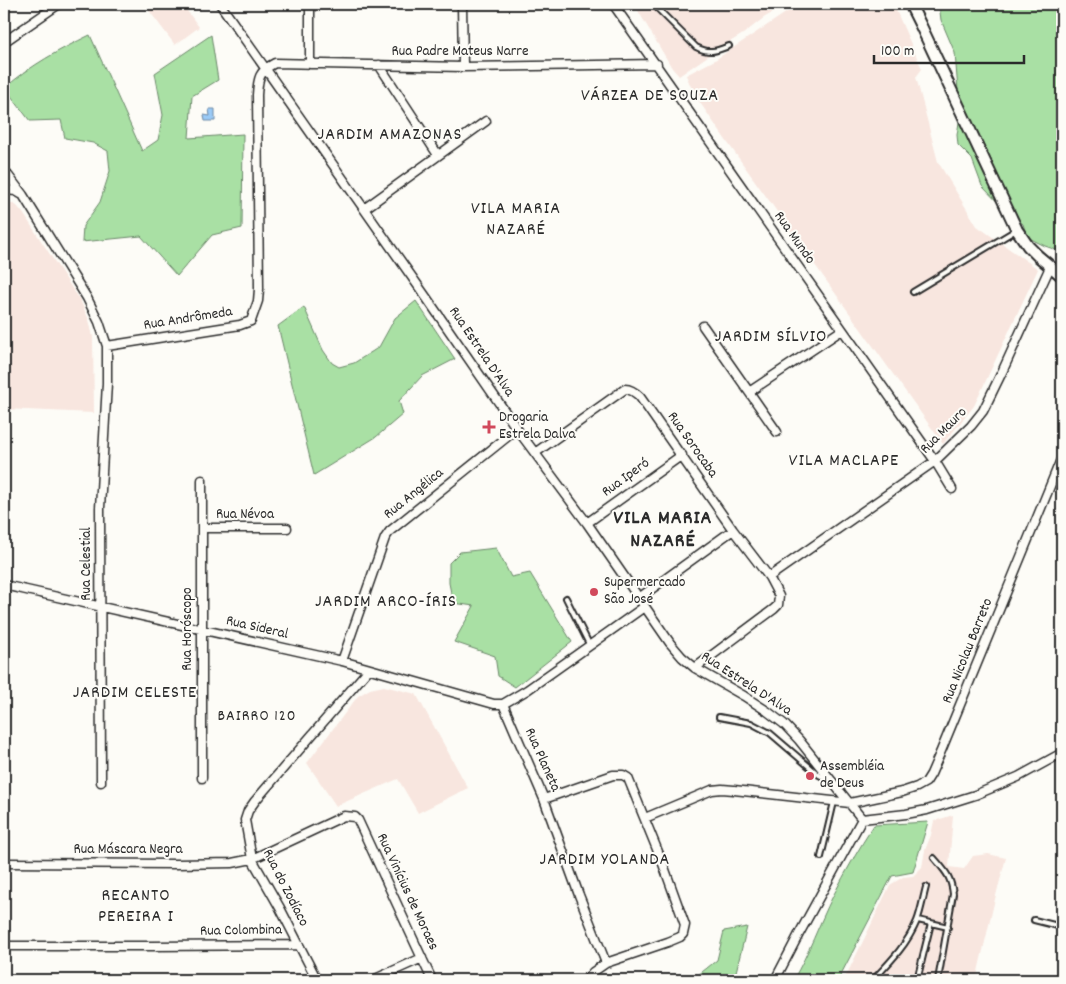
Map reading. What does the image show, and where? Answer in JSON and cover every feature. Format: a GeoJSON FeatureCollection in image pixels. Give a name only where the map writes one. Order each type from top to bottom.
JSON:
{"type":"FeatureCollection","features":[{"type":"Feature","properties":{"kind":"street"},"geometry":{"type":"LineString","coordinates":[[4,42],[59,4]]}},
{"type":"Feature","properties":{"kind":"street","name":"Rua Estrela D'Alva"},"geometry":{"type":"LineString","coordinates":[[220,4],[517,429],[587,523],[670,643],[694,668],[744,696],[784,724],[833,781],[862,819]]}},
{"type":"Feature","properties":{"kind":"street"},"geometry":{"type":"LineString","coordinates":[[310,4],[310,64]]}},
{"type":"Feature","properties":{"kind":"street"},"geometry":{"type":"LineString","coordinates":[[462,4],[463,67]]}},
{"type":"Feature","properties":{"kind":"street","name":"Rua Mundo"},"geometry":{"type":"LineString","coordinates":[[613,4],[657,64],[952,489]]}},
{"type":"Feature","properties":{"kind":"street"},"geometry":{"type":"LineString","coordinates":[[910,4],[1017,230],[1028,246],[1062,276]]}},
{"type":"Feature","properties":{"kind":"street","name":"Rua Padre Mateus Narre"},"geometry":{"type":"LineString","coordinates":[[265,68],[275,63],[463,67],[657,64]]}},
{"type":"Feature","properties":{"kind":"street"},"geometry":{"type":"LineString","coordinates":[[379,65],[438,156]]}},
{"type":"Feature","properties":{"kind":"street","name":"Rua Andrômeda"},"geometry":{"type":"LineString","coordinates":[[107,346],[240,325],[251,321],[258,301],[259,289],[257,86],[265,68]]}},
{"type":"Feature","properties":{"kind":"street"},"geometry":{"type":"LineString","coordinates":[[364,209],[486,121]]}},
{"type":"Feature","properties":{"kind":"street"},"geometry":{"type":"LineString","coordinates":[[4,170],[23,195],[87,298],[99,322],[107,346]]}},
{"type":"Feature","properties":{"kind":"street"},"geometry":{"type":"LineString","coordinates":[[4,190],[16,191],[23,195]]}},
{"type":"Feature","properties":{"kind":"street","name":"Rua Mauro"},"geometry":{"type":"LineString","coordinates":[[769,577],[935,462],[972,426],[1004,370],[1050,267]]}},
{"type":"Feature","properties":{"kind":"street"},"geometry":{"type":"LineString","coordinates":[[703,326],[777,432]]}},
{"type":"Feature","properties":{"kind":"street"},"geometry":{"type":"LineString","coordinates":[[749,392],[842,330]]}},
{"type":"Feature","properties":{"kind":"street","name":"Rua Celestial"},"geometry":{"type":"LineString","coordinates":[[101,782],[100,508],[107,383],[107,346]]}},
{"type":"Feature","properties":{"kind":"street","name":"Rua Sorocaba"},"geometry":{"type":"LineString","coordinates":[[535,453],[625,389],[630,389],[640,396],[733,530],[769,577],[779,596],[778,605],[774,610],[694,668]]}},
{"type":"Feature","properties":{"kind":"street","name":"Rua Angélica"},"geometry":{"type":"LineString","coordinates":[[342,662],[383,543],[390,531],[517,429]]}},
{"type":"Feature","properties":{"kind":"street","name":"Rua Iperó"},"geometry":{"type":"LineString","coordinates":[[587,523],[682,455]]}},
{"type":"Feature","properties":{"kind":"street","name":"Rua Nicolau Barreto"},"geometry":{"type":"LineString","coordinates":[[850,803],[902,792],[918,787],[926,782],[983,650],[1062,457]]}},
{"type":"Feature","properties":{"kind":"street","name":"Rua Horóscopo"},"geometry":{"type":"LineString","coordinates":[[202,480],[202,778]]}},
{"type":"Feature","properties":{"kind":"street","name":"Rua Névoa"},"geometry":{"type":"LineString","coordinates":[[202,528],[288,528]]}},
{"type":"Feature","properties":{"kind":"street"},"geometry":{"type":"LineString","coordinates":[[639,598],[733,530]]}},
{"type":"Feature","properties":{"kind":"street","name":"Rua Sideral"},"geometry":{"type":"LineString","coordinates":[[4,585],[342,662],[494,704],[503,704]]}},
{"type":"Feature","properties":{"kind":"street"},"geometry":{"type":"LineString","coordinates":[[503,704],[527,690],[644,607]]}},
{"type":"Feature","properties":{"kind":"street","name":"Rua do Zodíaco"},"geometry":{"type":"LineString","coordinates":[[316,980],[280,908],[252,859],[245,820],[248,811],[255,801],[369,669]]}},
{"type":"Feature","properties":{"kind":"street","name":"Rua Planeta"},"geometry":{"type":"LineString","coordinates":[[503,704],[544,799],[606,963]]}},
{"type":"Feature","properties":{"kind":"street"},"geometry":{"type":"LineString","coordinates":[[775,980],[862,819],[927,810],[975,795],[1018,777],[1062,753]]}},
{"type":"Feature","properties":{"kind":"street"},"geometry":{"type":"LineString","coordinates":[[544,799],[613,775],[623,775],[628,778],[686,926],[680,937],[606,963],[592,972],[586,980]]}},
{"type":"Feature","properties":{"kind":"street"},"geometry":{"type":"LineString","coordinates":[[645,818],[712,790],[722,789],[850,803]]}},
{"type":"Feature","properties":{"kind":"street","name":"Rua Máscara Negra"},"geometry":{"type":"LineString","coordinates":[[4,863],[232,863],[252,859],[344,816],[354,817]]}},
{"type":"Feature","properties":{"kind":"street","name":"Rua Vinícius de Moraes"},"geometry":{"type":"LineString","coordinates":[[354,817],[358,820],[432,980]]}},
{"type":"Feature","properties":{"kind":"street","name":"Rua Colombina"},"geometry":{"type":"LineString","coordinates":[[4,946],[299,944]]}},
{"type":"Feature","properties":{"kind":"street"},"geometry":{"type":"LineString","coordinates":[[373,980],[422,958]]}},
{"type":"Feature","properties":{"kind":"lane"},"geometry":{"type":"LineString","coordinates":[[653,4],[696,47],[710,52],[729,46]]}},
{"type":"Feature","properties":{"kind":"lane"},"geometry":{"type":"LineString","coordinates":[[913,292],[1017,230]]}},
{"type":"Feature","properties":{"kind":"lane"},"geometry":{"type":"LineString","coordinates":[[566,598],[590,646]]}},
{"type":"Feature","properties":{"kind":"lane"},"geometry":{"type":"LineString","coordinates":[[719,717],[751,723],[762,728],[778,739],[823,778],[833,781]]}},
{"type":"Feature","properties":{"kind":"lane"},"geometry":{"type":"LineString","coordinates":[[820,857],[834,802]]}},
{"type":"Feature","properties":{"kind":"lane"},"geometry":{"type":"LineString","coordinates":[[934,858],[949,876],[952,885],[948,927],[938,980]]}},
{"type":"Feature","properties":{"kind":"lane"},"geometry":{"type":"LineString","coordinates":[[873,980],[909,938],[918,920],[926,887]]}},
{"type":"Feature","properties":{"kind":"lane"},"geometry":{"type":"LineString","coordinates":[[918,920],[948,927]]}},
{"type":"Feature","properties":{"kind":"lane"},"geometry":{"type":"LineString","coordinates":[[1034,920],[1062,928]]}},
{"type":"Feature","properties":{"kind":"lane"},"geometry":{"type":"LineString","coordinates":[[917,980],[931,923]]}},
{"type":"Feature","properties":{"kind":"shaded area"},"geometry":{"type":"Polygon","coordinates":[[[144,4],[182,4],[199,27],[175,45],[144,4]]]}},
{"type":"Feature","properties":{"kind":"shaded area"},"geometry":{"type":"Polygon","coordinates":[[[634,4],[789,4],[765,17],[743,34],[679,76],[672,68],[634,4]]]}},
{"type":"Feature","properties":{"kind":"shaded area"},"geometry":{"type":"Polygon","coordinates":[[[799,4],[892,4],[922,69],[916,77],[938,162],[977,226],[1038,269],[974,406],[943,444],[725,139],[694,94],[686,75],[715,60],[799,4]]]}},
{"type":"Feature","properties":{"kind":"shaded area"},"geometry":{"type":"Polygon","coordinates":[[[4,203],[12,203],[23,213],[81,302],[89,320],[93,337],[94,413],[4,409],[4,203]]]}},
{"type":"Feature","properties":{"kind":"shaded area"},"geometry":{"type":"Polygon","coordinates":[[[384,686],[416,694],[468,788],[418,813],[398,779],[336,806],[307,763],[358,696],[370,689],[384,686]]]}},
{"type":"Feature","properties":{"kind":"shaded area"},"geometry":{"type":"Polygon","coordinates":[[[953,815],[949,867],[964,869],[973,856],[988,854],[1006,858],[976,980],[844,980],[890,885],[903,877],[913,876],[922,867],[934,821],[953,815]]]}},
{"type":"Feature","properties":{"kind":"green space"},"geometry":{"type":"Polygon","coordinates":[[[939,4],[1062,4],[1062,252],[1027,237],[1023,224],[1009,214],[982,186],[972,159],[958,145],[957,135],[960,116],[955,53],[941,20],[939,4]]]}},
{"type":"Feature","properties":{"kind":"green space"},"geometry":{"type":"Polygon","coordinates":[[[90,35],[142,151],[158,140],[163,115],[155,73],[211,35],[218,80],[192,96],[189,138],[243,134],[242,228],[212,235],[177,276],[141,236],[82,242],[83,226],[100,202],[110,171],[108,151],[93,143],[65,138],[61,120],[30,121],[5,88],[46,58],[90,35]]]}},
{"type":"Feature","properties":{"kind":"green space"},"geometry":{"type":"Polygon","coordinates":[[[416,301],[455,359],[422,376],[399,401],[403,414],[376,437],[314,475],[278,326],[304,307],[323,350],[332,363],[339,367],[354,363],[379,347],[395,318],[416,301]]]}},
{"type":"Feature","properties":{"kind":"green space"},"geometry":{"type":"Polygon","coordinates":[[[496,548],[511,577],[530,573],[572,642],[515,687],[498,676],[495,656],[454,642],[474,606],[453,603],[449,583],[449,563],[460,552],[496,548]]]}},
{"type":"Feature","properties":{"kind":"green space"},"geometry":{"type":"Polygon","coordinates":[[[928,822],[913,872],[892,876],[838,980],[793,980],[833,896],[874,825],[928,822]]]}},
{"type":"Feature","properties":{"kind":"green space"},"geometry":{"type":"Polygon","coordinates":[[[747,927],[734,980],[692,980],[717,960],[724,931],[747,927]]]}},
{"type":"Feature","properties":{"kind":"water"},"geometry":{"type":"Polygon","coordinates":[[[209,109],[215,109],[215,121],[205,121],[204,115],[210,116],[209,109]]]}},
{"type":"Feature","properties":{"kind":"place","name":"Drogaria Estrela Dalva"},"geometry":{"type":"Point","coordinates":[489,427]}},
{"type":"Feature","properties":{"kind":"place","name":"Supermercado São José"},"geometry":{"type":"Point","coordinates":[594,592]}},
{"type":"Feature","properties":{"kind":"place","name":"Assembléia de Deus"},"geometry":{"type":"Point","coordinates":[810,776]}},
{"type":"Feature","properties":{"kind":"district","name":"VÁRZEA DE SOUZA"},"geometry":{"type":"Point","coordinates":[650,96]}},
{"type":"Feature","properties":{"kind":"district","name":"JARDIM AMAZONAS"},"geometry":{"type":"Point","coordinates":[390,135]}},
{"type":"Feature","properties":{"kind":"district","name":"VILA MARIA NAZARÉ"},"geometry":{"type":"Point","coordinates":[516,219]}},
{"type":"Feature","properties":{"kind":"district","name":"JARDIM SÍLVIO"},"geometry":{"type":"Point","coordinates":[771,337]}},
{"type":"Feature","properties":{"kind":"district","name":"VILA MACLAPE"},"geometry":{"type":"Point","coordinates":[844,461]}},
{"type":"Feature","properties":{"kind":"district","name":"VILA MARIA NAZARÉ"},"geometry":{"type":"Point","coordinates":[663,530]}},
{"type":"Feature","properties":{"kind":"district","name":"JARDIM ARCO-ÍRIS"},"geometry":{"type":"Point","coordinates":[386,602]}},
{"type":"Feature","properties":{"kind":"district","name":"JARDIM CELESTE"},"geometry":{"type":"Point","coordinates":[135,693]}},
{"type":"Feature","properties":{"kind":"district","name":"BAIRRO 120"},"geometry":{"type":"Point","coordinates":[257,716]}},
{"type":"Feature","properties":{"kind":"district","name":"JARDIM YOLANDA"},"geometry":{"type":"Point","coordinates":[605,860]}},
{"type":"Feature","properties":{"kind":"district","name":"RECANTO PEREIRA I"},"geometry":{"type":"Point","coordinates":[136,906]}}]}
